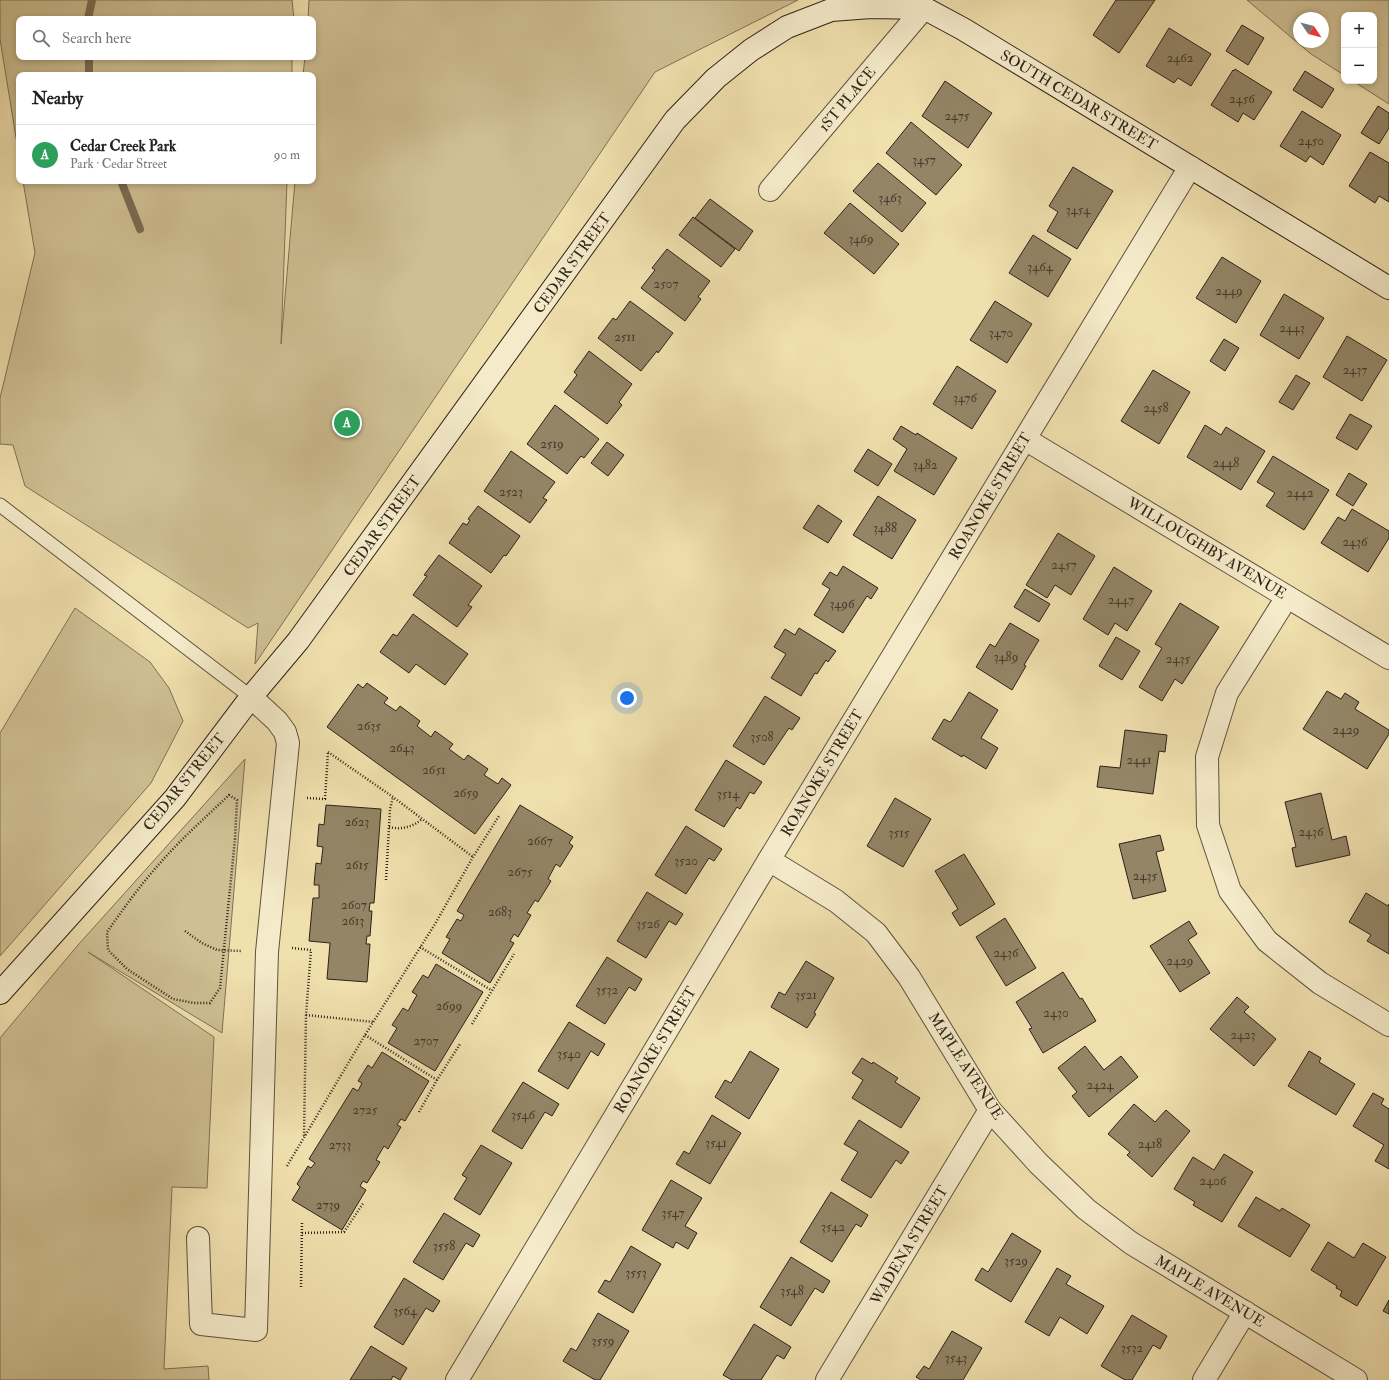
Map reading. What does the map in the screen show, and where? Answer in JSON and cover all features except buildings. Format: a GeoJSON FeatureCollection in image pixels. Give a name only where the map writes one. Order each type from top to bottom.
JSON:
{"type":"FeatureCollection","features":[{"type":"Feature","properties":{"kind":"street","name":"SOUTH CEDAR STREET"},"geometry":{"type":"LineString","coordinates":[[751,50],[787,27],[831,10],[871,7],[924,8],[963,29],[1389,288]]}},
{"type":"Feature","properties":{"kind":"street","name":"1ST PLACE"},"geometry":{"type":"LineString","coordinates":[[770,190],[924,8]]}},
{"type":"Feature","properties":{"kind":"street","name":"CEDAR STREET"},"geometry":{"type":"LineString","coordinates":[[0,993],[175,798],[251,697],[298,641],[675,120],[716,78],[751,50]]}},
{"type":"Feature","properties":{"kind":"street","name":"ROANOKE STREET"},"geometry":{"type":"LineString","coordinates":[[457,1380],[769,860],[1190,167]]}},
{"type":"Feature","properties":{"kind":"street","name":"WILLOUGHBY AVENUE"},"geometry":{"type":"LineString","coordinates":[[1025,439],[1389,658]]}},
{"type":"Feature","properties":{"kind":"street"},"geometry":{"type":"LineString","coordinates":[[1288,597],[1227,693],[1207,757],[1208,825],[1230,891],[1267,942],[1320,983],[1389,1025]]}},
{"type":"Feature","properties":{"kind":"street"},"geometry":{"type":"LineString","coordinates":[[198,1238],[201,1324],[256,1330],[267,952],[288,743],[285,732],[277,721],[251,697]]}},
{"type":"Feature","properties":{"kind":"street","name":"MAPLE AVENUE"},"geometry":{"type":"LineString","coordinates":[[769,860],[836,901],[876,933],[909,977],[990,1110],[1038,1163],[1086,1209],[1131,1243],[1356,1380]]}},
{"type":"Feature","properties":{"kind":"street","name":"WADENA STREET"},"geometry":{"type":"LineString","coordinates":[[827,1380],[990,1110]]}},
{"type":"Feature","properties":{"kind":"street"},"geometry":{"type":"LineString","coordinates":[[1204,1380],[1245,1312]]}},
{"type":"Feature","properties":{"kind":"lane"},"geometry":{"type":"LineString","coordinates":[[0,505],[251,697]]}},
{"type":"Feature","properties":{"kind":"path"},"geometry":{"type":"LineString","coordinates":[[300,798],[325,799],[328,752],[393,797],[473,857]]}},
{"type":"Feature","properties":{"kind":"path"},"geometry":{"type":"LineString","coordinates":[[229,795],[237,800],[235,839],[223,950],[220,988],[210,1002],[194,1004],[173,999],[127,969],[108,950],[106,932],[129,900],[161,862],[229,795]]}},
{"type":"Feature","properties":{"kind":"path"},"geometry":{"type":"LineString","coordinates":[[386,880],[390,809],[393,797]]}},
{"type":"Feature","properties":{"kind":"path"},"geometry":{"type":"LineString","coordinates":[[284,1171],[499,816]]}},
{"type":"Feature","properties":{"kind":"path"},"geometry":{"type":"LineString","coordinates":[[389,827],[409,827],[416,825],[422,819]]}},
{"type":"Feature","properties":{"kind":"path"},"geometry":{"type":"LineString","coordinates":[[186,931],[202,943],[217,950],[267,952]]}},
{"type":"Feature","properties":{"kind":"path"},"geometry":{"type":"LineString","coordinates":[[290,947],[311,950],[306,1016],[304,1137]]}},
{"type":"Feature","properties":{"kind":"path"},"geometry":{"type":"LineString","coordinates":[[420,947],[491,990]]}},
{"type":"Feature","properties":{"kind":"path"},"geometry":{"type":"LineString","coordinates":[[472,1024],[491,990],[514,954]]}},
{"type":"Feature","properties":{"kind":"path"},"geometry":{"type":"LineString","coordinates":[[306,1016],[374,1022]]}},
{"type":"Feature","properties":{"kind":"path"},"geometry":{"type":"LineString","coordinates":[[365,1035],[437,1080]]}},
{"type":"Feature","properties":{"kind":"path"},"geometry":{"type":"LineString","coordinates":[[419,1112],[460,1044]]}},
{"type":"Feature","properties":{"kind":"path"},"geometry":{"type":"LineString","coordinates":[[302,1233],[344,1232],[364,1202]]}},
{"type":"Feature","properties":{"kind":"path"},"geometry":{"type":"LineString","coordinates":[[301,1288],[302,1222]]}},
{"type":"Feature","properties":{"kind":"shaded area"},"geometry":{"type":"Polygon","coordinates":[[[0,0],[292,0],[294,16],[16,16],[16,60],[292,60],[292,72],[16,72],[16,138],[0,39],[0,0]]]}},
{"type":"Feature","properties":{"kind":"shaded area"},"geometry":{"type":"Polygon","coordinates":[[[309,0],[798,0],[655,72],[255,664],[258,623],[248,628],[25,486],[13,445],[0,444],[0,398],[35,253],[24,184],[287,184],[281,344],[295,184],[316,184],[316,72],[303,72],[305,60],[316,60],[316,16],[308,16],[309,0]]]}},
{"type":"Feature","properties":{"kind":"shaded area"},"geometry":{"type":"Polygon","coordinates":[[[1247,0],[1389,0],[1389,104],[1358,84],[1377,84],[1377,12],[1341,12],[1341,73],[1304,48],[1329,48],[1329,12],[1293,12],[1293,39],[1247,0]]]}},
{"type":"Feature","properties":{"kind":"shaded area"},"geometry":{"type":"Polygon","coordinates":[[[75,608],[150,662],[169,688],[183,721],[151,783],[0,956],[0,733],[75,608]]]}},
{"type":"Feature","properties":{"kind":"shaded area"},"geometry":{"type":"Polygon","coordinates":[[[245,759],[222,1033],[88,952],[214,1037],[207,1188],[172,1187],[164,1369],[208,1366],[209,1380],[0,1380],[0,1038],[78,945],[245,759]]]}},
{"type":"Feature","properties":{"kind":"waterway"},"geometry":{"type":"LineString","coordinates":[[89,16],[92,0]]}},
{"type":"Feature","properties":{"kind":"waterway"},"geometry":{"type":"LineString","coordinates":[[89,60],[89,72]]}},
{"type":"Feature","properties":{"kind":"waterway"},"geometry":{"type":"LineString","coordinates":[[122,184],[140,229]]}},
{"type":"Feature","properties":{"kind":"place","name":"Cedar Creek Park"},"geometry":{"type":"Point","coordinates":[347,423]}}]}
